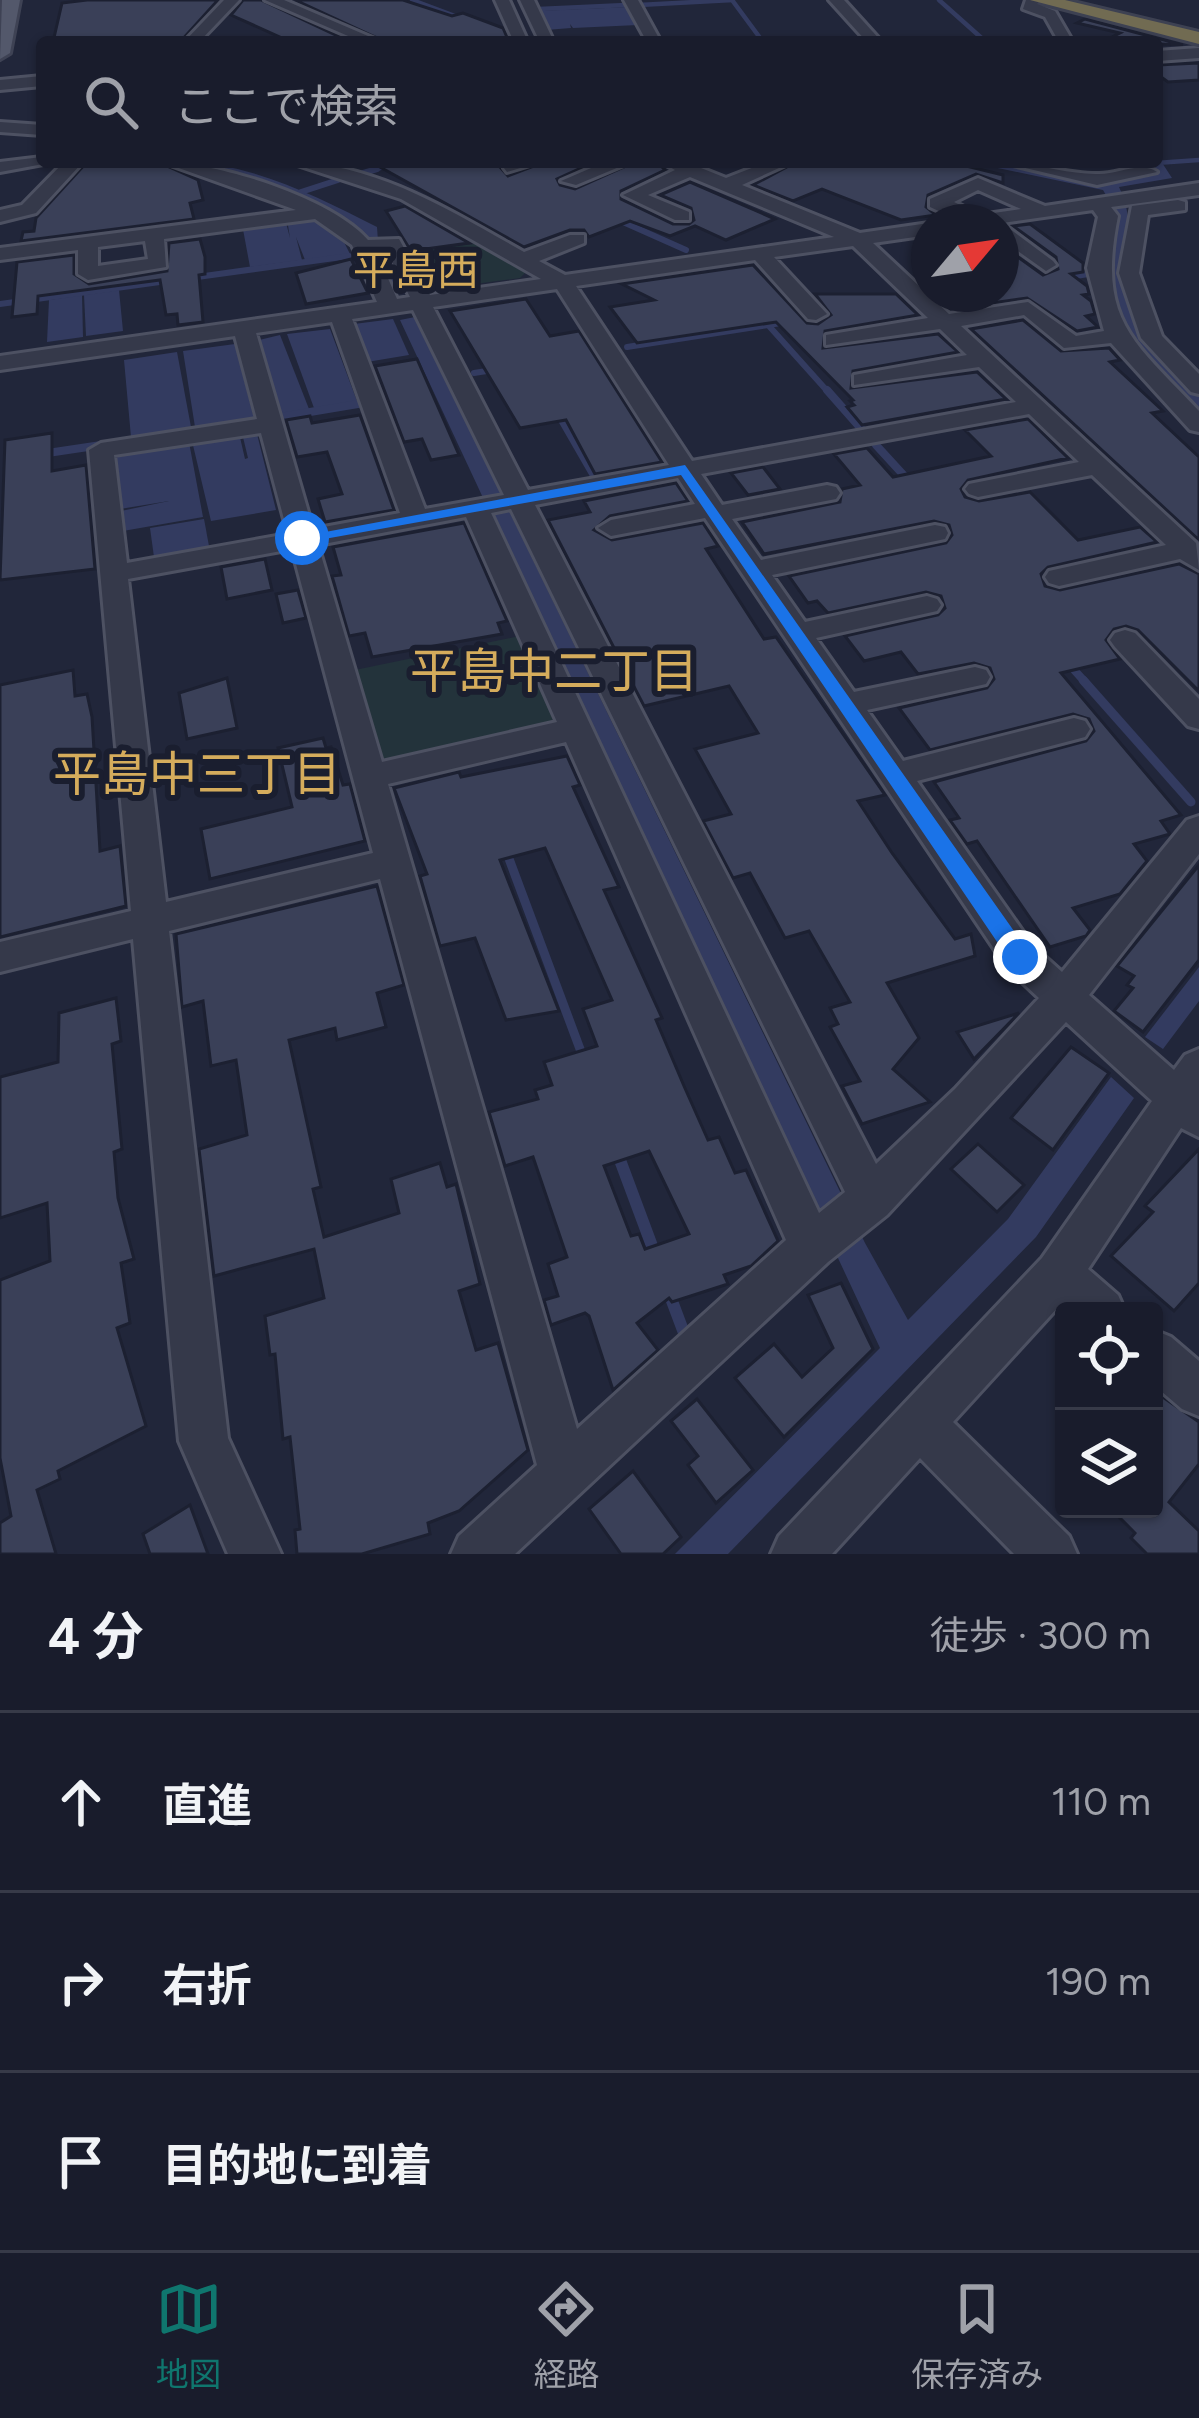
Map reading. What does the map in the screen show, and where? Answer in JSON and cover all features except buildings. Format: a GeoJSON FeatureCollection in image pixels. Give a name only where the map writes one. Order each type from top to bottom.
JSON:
{"type":"FeatureCollection","features":[{"type":"Feature","properties":{"kind":"highway"},"geometry":{"type":"LineString","coordinates":[[1044,2],[1199,38]]}},
{"type":"Feature","properties":{"kind":"main road"},"geometry":{"type":"LineString","coordinates":[[0,51],[11,0]]}},
{"type":"Feature","properties":{"kind":"street"},"geometry":{"type":"LineString","coordinates":[[197,36],[232,0]]}},
{"type":"Feature","properties":{"kind":"street"},"geometry":{"type":"LineString","coordinates":[[272,0],[361,36]]}},
{"type":"Feature","properties":{"kind":"street"},"geometry":{"type":"LineString","coordinates":[[502,0],[518,36]]}},
{"type":"Feature","properties":{"kind":"street"},"geometry":{"type":"LineString","coordinates":[[527,0],[544,36]]}},
{"type":"Feature","properties":{"kind":"street"},"geometry":{"type":"LineString","coordinates":[[632,0],[651,36]]}},
{"type":"Feature","properties":{"kind":"street"},"geometry":{"type":"LineString","coordinates":[[836,0],[869,36]]}},
{"type":"Feature","properties":{"kind":"street"},"geometry":{"type":"LineString","coordinates":[[1044,2],[1028,6],[1050,14],[1063,36]]}},
{"type":"Feature","properties":{"kind":"street"},"geometry":{"type":"LineString","coordinates":[[1163,56],[1199,53]]}},
{"type":"Feature","properties":{"kind":"street"},"geometry":{"type":"LineString","coordinates":[[1177,55],[1199,70]]}},
{"type":"Feature","properties":{"kind":"street"},"geometry":{"type":"LineString","coordinates":[[0,85],[36,82]]}},
{"type":"Feature","properties":{"kind":"street"},"geometry":{"type":"LineString","coordinates":[[0,127],[36,130]]}},
{"type":"Feature","properties":{"kind":"street"},"geometry":{"type":"LineString","coordinates":[[0,167],[36,163]]}},
{"type":"Feature","properties":{"kind":"street"},"geometry":{"type":"LineString","coordinates":[[0,216],[29,209],[68,168]]}},
{"type":"Feature","properties":{"kind":"street"},"geometry":{"type":"LineString","coordinates":[[190,168],[264,191],[372,245],[392,243],[422,303],[578,728],[840,1225]]}},
{"type":"Feature","properties":{"kind":"street"},"geometry":{"type":"LineString","coordinates":[[317,168],[408,195],[564,283],[685,470],[1020,957],[1117,1048],[1191,1095],[1058,1274],[797,1554]]}},
{"type":"Feature","properties":{"kind":"street"},"geometry":{"type":"LineString","coordinates":[[570,181],[606,168]]}},
{"type":"Feature","properties":{"kind":"street"},"geometry":{"type":"LineString","coordinates":[[686,168],[857,239],[1192,555]]}},
{"type":"Feature","properties":{"kind":"street"},"geometry":{"type":"LineString","coordinates":[[725,184],[767,168]]}},
{"type":"Feature","properties":{"kind":"street"},"geometry":{"type":"LineString","coordinates":[[1038,168],[1097,180],[1199,189]]}},
{"type":"Feature","properties":{"kind":"street"},"geometry":{"type":"LineString","coordinates":[[682,216],[632,195],[691,170]]}},
{"type":"Feature","properties":{"kind":"street"},"geometry":{"type":"LineString","coordinates":[[940,204],[978,183],[1043,212]]}},
{"type":"Feature","properties":{"kind":"street"},"geometry":{"type":"LineString","coordinates":[[1019,217],[1132,199],[1156,183]]}},
{"type":"Feature","properties":{"kind":"street"},"geometry":{"type":"LineString","coordinates":[[1156,183],[1199,217]]}},
{"type":"Feature","properties":{"kind":"street"},"geometry":{"type":"LineString","coordinates":[[1156,183],[1139,210],[1129,274],[1152,338],[1199,387]]}},
{"type":"Feature","properties":{"kind":"street"},"geometry":{"type":"LineString","coordinates":[[1100,203],[1108,216],[1097,268],[1116,336],[1199,425]]}},
{"type":"Feature","properties":{"kind":"street"},"geometry":{"type":"LineString","coordinates":[[0,254],[312,214]]}},
{"type":"Feature","properties":{"kind":"street"},"geometry":{"type":"LineString","coordinates":[[0,363],[911,231]]}},
{"type":"Feature","properties":{"kind":"street"},"geometry":{"type":"LineString","coordinates":[[906,232],[911,236]]}},
{"type":"Feature","properties":{"kind":"street"},"geometry":{"type":"LineString","coordinates":[[88,243],[88,274],[159,263],[153,234]]}},
{"type":"Feature","properties":{"kind":"street"},"geometry":{"type":"LineString","coordinates":[[522,260],[577,239]]}},
{"type":"Feature","properties":{"kind":"street"},"geometry":{"type":"LineString","coordinates":[[372,245],[390,308]]}},
{"type":"Feature","properties":{"kind":"street"},"geometry":{"type":"LineString","coordinates":[[1019,246],[1046,265]]}},
{"type":"Feature","properties":{"kind":"street"},"geometry":{"type":"LineString","coordinates":[[760,254],[817,314]]}},
{"type":"Feature","properties":{"kind":"street"},"geometry":{"type":"LineString","coordinates":[[834,340],[1028,308],[1072,343],[1116,336]]}},
{"type":"Feature","properties":{"kind":"street"},"geometry":{"type":"LineString","coordinates":[[340,315],[415,518]]}},
{"type":"Feature","properties":{"kind":"street"},"geometry":{"type":"LineString","coordinates":[[244,329],[565,1475]]}},
{"type":"Feature","properties":{"kind":"street"},"geometry":{"type":"LineString","coordinates":[[862,380],[984,359]]}},
{"type":"Feature","properties":{"kind":"street"},"geometry":{"type":"LineString","coordinates":[[111,574],[1034,406]]}},
{"type":"Feature","properties":{"kind":"street"},"geometry":{"type":"LineString","coordinates":[[255,1554],[204,1441],[101,450],[271,424]]}},
{"type":"Feature","properties":{"kind":"street"},"geometry":{"type":"LineString","coordinates":[[978,489],[1097,466]]}},
{"type":"Feature","properties":{"kind":"street"},"geometry":{"type":"LineString","coordinates":[[611,528],[827,494]]}},
{"type":"Feature","properties":{"kind":"street"},"geometry":{"type":"LineString","coordinates":[[497,504],[840,1225]]}},
{"type":"Feature","properties":{"kind":"street"},"geometry":{"type":"LineString","coordinates":[[754,569],[935,533]]}},
{"type":"Feature","properties":{"kind":"street"},"geometry":{"type":"LineString","coordinates":[[1059,577],[1192,555]]}},
{"type":"Feature","properties":{"kind":"street"},"geometry":{"type":"LineString","coordinates":[[797,633],[928,605]]}},
{"type":"Feature","properties":{"kind":"street"},"geometry":{"type":"LineString","coordinates":[[1125,640],[1199,718]]}},
{"type":"Feature","properties":{"kind":"street"},"geometry":{"type":"LineString","coordinates":[[846,704],[975,677]]}},
{"type":"Feature","properties":{"kind":"street"},"geometry":{"type":"LineString","coordinates":[[369,778],[578,728]]}},
{"type":"Feature","properties":{"kind":"street"},"geometry":{"type":"LineString","coordinates":[[895,775],[1074,729]]}},
{"type":"Feature","properties":{"kind":"street"},"geometry":{"type":"LineString","coordinates":[[477,1554],[840,1225],[1064,1001],[1199,829]]}},
{"type":"Feature","properties":{"kind":"street"},"geometry":{"type":"LineString","coordinates":[[0,957],[393,862]]}},
{"type":"Feature","properties":{"kind":"street"},"geometry":{"type":"LineString","coordinates":[[1058,1274],[1091,1302]]}},
{"type":"Feature","properties":{"kind":"street"},"geometry":{"type":"LineString","coordinates":[[1163,1362],[1199,1392]]}},
{"type":"Feature","properties":{"kind":"street"},"geometry":{"type":"LineString","coordinates":[[920,1423],[1051,1554]]}},
{"type":"Feature","properties":{"kind":"shaded area"},"geometry":{"type":"Polygon","coordinates":[[[479,243],[527,271],[520,278],[424,291],[404,253],[479,243]]]}},
{"type":"Feature","properties":{"kind":"shaded area"},"geometry":{"type":"Polygon","coordinates":[[[520,636],[555,716],[547,728],[387,766],[374,760],[350,671],[520,636]]]}},
{"type":"Feature","properties":{"kind":"water"},"geometry":{"type":"Polygon","coordinates":[[[628,7],[638,25],[573,28],[570,24],[571,28],[546,30],[537,11],[628,7]]]}},
{"type":"Feature","properties":{"kind":"water"},"geometry":{"type":"Polygon","coordinates":[[[1163,164],[1172,178],[1119,187],[1128,220],[1126,287],[1150,338],[1199,396],[1199,414],[1140,350],[1118,314],[1108,272],[1113,213],[1103,190],[998,168],[1025,168],[1100,183],[1155,174],[1152,168],[1163,168],[1163,164]]]}},
{"type":"Feature","properties":{"kind":"water"},"geometry":{"type":"Polygon","coordinates":[[[202,168],[233,168],[258,175],[377,227],[378,241],[406,293],[391,295],[357,229],[270,189],[202,168]]]}},
{"type":"Feature","properties":{"kind":"water"},"geometry":{"type":"Polygon","coordinates":[[[304,217],[340,234],[350,254],[305,260],[296,237],[302,260],[250,267],[242,224],[285,219],[290,238],[287,219],[304,217]]]}},
{"type":"Feature","properties":{"kind":"water"},"geometry":{"type":"Polygon","coordinates":[[[119,290],[123,331],[86,336],[84,295],[119,290]]]}},
{"type":"Feature","properties":{"kind":"water"},"geometry":{"type":"Polygon","coordinates":[[[82,295],[83,337],[47,342],[49,300],[82,295]]]}},
{"type":"Feature","properties":{"kind":"water"},"geometry":{"type":"Polygon","coordinates":[[[415,317],[865,1243],[908,1320],[1008,1219],[1111,1077],[1134,1098],[1036,1237],[728,1554],[675,1554],[880,1348],[400,320],[415,317]]]}},
{"type":"Feature","properties":{"kind":"water"},"geometry":{"type":"Polygon","coordinates":[[[393,319],[409,355],[367,362],[354,324],[393,319]]]}},
{"type":"Feature","properties":{"kind":"water"},"geometry":{"type":"Polygon","coordinates":[[[330,329],[357,401],[314,408],[287,334],[330,329]]]}},
{"type":"Feature","properties":{"kind":"water"},"geometry":{"type":"Polygon","coordinates":[[[280,335],[309,409],[278,414],[255,341],[280,335]]]}},
{"type":"Feature","properties":{"kind":"water"},"geometry":{"type":"Polygon","coordinates":[[[235,344],[254,418],[195,427],[183,351],[235,344]]]}},
{"type":"Feature","properties":{"kind":"water"},"geometry":{"type":"Polygon","coordinates":[[[177,352],[191,427],[131,437],[124,360],[177,352]]]}},
{"type":"Feature","properties":{"kind":"water"},"geometry":{"type":"Polygon","coordinates":[[[239,433],[245,459],[242,433],[257,434],[276,510],[211,521],[192,441],[239,433]]]}},
{"type":"Feature","properties":{"kind":"water"},"geometry":{"type":"Polygon","coordinates":[[[189,442],[203,517],[123,531],[121,511],[169,501],[120,509],[114,458],[189,442]]]}},
{"type":"Feature","properties":{"kind":"water"},"geometry":{"type":"Polygon","coordinates":[[[204,519],[209,546],[154,557],[150,528],[204,519]]]}},
{"type":"Feature","properties":{"kind":"water"},"geometry":{"type":"Polygon","coordinates":[[[1199,967],[1199,1001],[1163,1049],[1145,1037],[1199,967]]]}},
{"type":"Feature","properties":{"kind":"waterway"},"geometry":{"type":"LineString","coordinates":[[412,0],[463,19]]}},
{"type":"Feature","properties":{"kind":"waterway"},"geometry":{"type":"LineString","coordinates":[[639,5],[732,0]]}},
{"type":"Feature","properties":{"kind":"waterway"},"geometry":{"type":"LineString","coordinates":[[732,0],[759,36]]}},
{"type":"Feature","properties":{"kind":"waterway"},"geometry":{"type":"LineString","coordinates":[[939,0],[979,36]]}},
{"type":"Feature","properties":{"kind":"waterway"},"geometry":{"type":"LineString","coordinates":[[539,9],[626,5]]}},
{"type":"Feature","properties":{"kind":"waterway"},"geometry":{"type":"LineString","coordinates":[[1163,163],[1199,160]]}},
{"type":"Feature","properties":{"kind":"waterway"},"geometry":{"type":"LineString","coordinates":[[360,174],[377,169]]}},
{"type":"Feature","properties":{"kind":"waterway"},"geometry":{"type":"LineString","coordinates":[[368,172],[377,169]]}},
{"type":"Feature","properties":{"kind":"waterway"},"geometry":{"type":"LineString","coordinates":[[301,192],[338,180]]}},
{"type":"Feature","properties":{"kind":"waterway"},"geometry":{"type":"LineString","coordinates":[[614,218],[686,250]]}},
{"type":"Feature","properties":{"kind":"waterway"},"geometry":{"type":"LineString","coordinates":[[190,278],[349,256]]}},
{"type":"Feature","properties":{"kind":"waterway"},"geometry":{"type":"LineString","coordinates":[[1064,278],[1088,274]]}},
{"type":"Feature","properties":{"kind":"waterway"},"geometry":{"type":"LineString","coordinates":[[0,304],[167,281]]}},
{"type":"Feature","properties":{"kind":"waterway"},"geometry":{"type":"LineString","coordinates":[[627,347],[839,314]]}},
{"type":"Feature","properties":{"kind":"waterway"},"geometry":{"type":"LineString","coordinates":[[769,326],[829,393]]}},
{"type":"Feature","properties":{"kind":"waterway"},"geometry":{"type":"LineString","coordinates":[[474,373],[493,370]]}},
{"type":"Feature","properties":{"kind":"waterway"},"geometry":{"type":"LineString","coordinates":[[827,390],[864,432]]}},
{"type":"Feature","properties":{"kind":"waterway"},"geometry":{"type":"LineString","coordinates":[[280,417],[358,404]]}},
{"type":"Feature","properties":{"kind":"waterway"},"geometry":{"type":"LineString","coordinates":[[558,413],[596,479]]}},
{"type":"Feature","properties":{"kind":"waterway"},"geometry":{"type":"LineString","coordinates":[[41,454],[108,444]]}},
{"type":"Feature","properties":{"kind":"waterway"},"geometry":{"type":"LineString","coordinates":[[876,445],[909,481]]}},
{"type":"Feature","properties":{"kind":"waterway"},"geometry":{"type":"LineString","coordinates":[[1066,661],[1086,683]]}},
{"type":"Feature","properties":{"kind":"waterway"},"geometry":{"type":"LineString","coordinates":[[1083,680],[1191,802]]}},
{"type":"Feature","properties":{"kind":"waterway"},"geometry":{"type":"LineString","coordinates":[[505,848],[583,1057]]}},
{"type":"Feature","properties":{"kind":"waterway"},"geometry":{"type":"LineString","coordinates":[[617,1152],[655,1254]]}},
{"type":"Feature","properties":{"kind":"waterway"},"geometry":{"type":"LineString","coordinates":[[669,1293],[684,1333]]}},
{"type":"Feature","properties":{"kind":"district","name":"平島西"},"geometry":{"type":"Point","coordinates":[416,270]}},
{"type":"Feature","properties":{"kind":"district","name":"平島中二丁目"},"geometry":{"type":"Point","coordinates":[554,671]}},
{"type":"Feature","properties":{"kind":"district","name":"平島中三丁目"},"geometry":{"type":"Point","coordinates":[197,774]}},
{"type":"Feature","properties":{"kind":"route"},"geometry":{"type":"LineString","coordinates":[[302,538],[685,470],[1020,957]]}}]}
